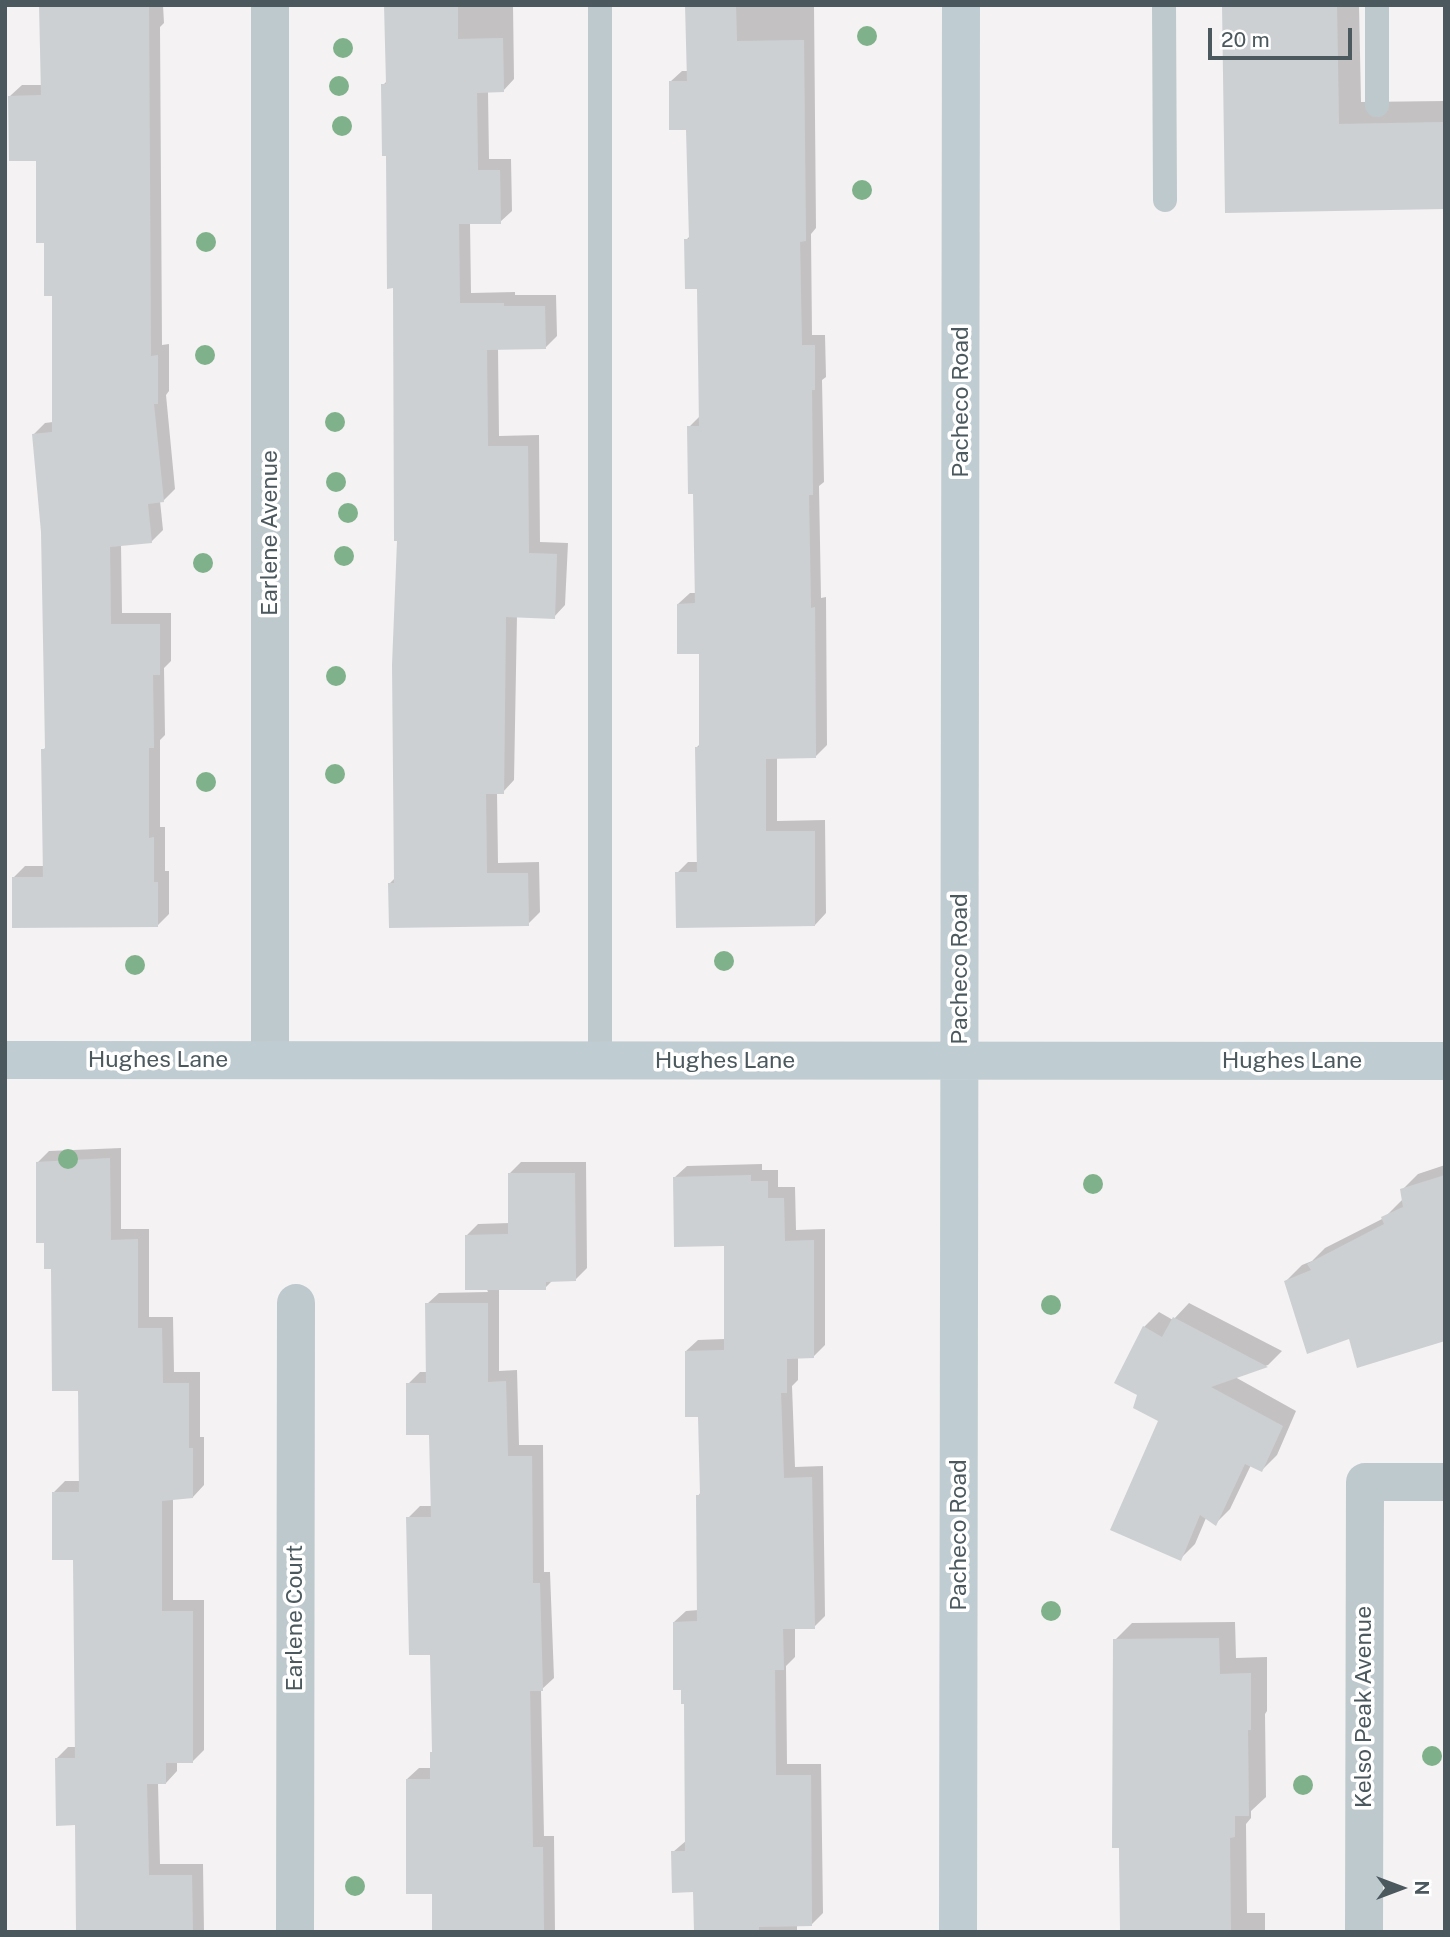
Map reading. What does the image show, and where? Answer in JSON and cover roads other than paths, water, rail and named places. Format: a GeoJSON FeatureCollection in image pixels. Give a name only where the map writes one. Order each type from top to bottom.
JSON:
{"type":"FeatureCollection","features":[{"type":"Feature","properties":{"kind":"street","name":"Earlene Avenue"},"geometry":{"type":"LineString","coordinates":[[270,5],[270,1060]]}},
{"type":"Feature","properties":{"kind":"street","name":"Pacheco Road"},"geometry":{"type":"LineString","coordinates":[[958,1932],[961,5]]}},
{"type":"Feature","properties":{"kind":"street","name":"Hughes Lane"},"geometry":{"type":"LineString","coordinates":[[5,1060],[1445,1061]]}},
{"type":"Feature","properties":{"kind":"street","name":"Earlene Court"},"geometry":{"type":"LineString","coordinates":[[295,1932],[296,1303]]}},
{"type":"Feature","properties":{"kind":"street","name":"Kelso Peak Avenue"},"geometry":{"type":"LineString","coordinates":[[1364,1932],[1365,1482],[1445,1482]]}},
{"type":"Feature","properties":{"kind":"lane"},"geometry":{"type":"LineString","coordinates":[[600,5],[600,1060]]}},
{"type":"Feature","properties":{"kind":"lane"},"geometry":{"type":"LineString","coordinates":[[1164,5],[1165,200]]}},
{"type":"Feature","properties":{"kind":"lane"},"geometry":{"type":"LineString","coordinates":[[1377,5],[1377,105]]}}]}
